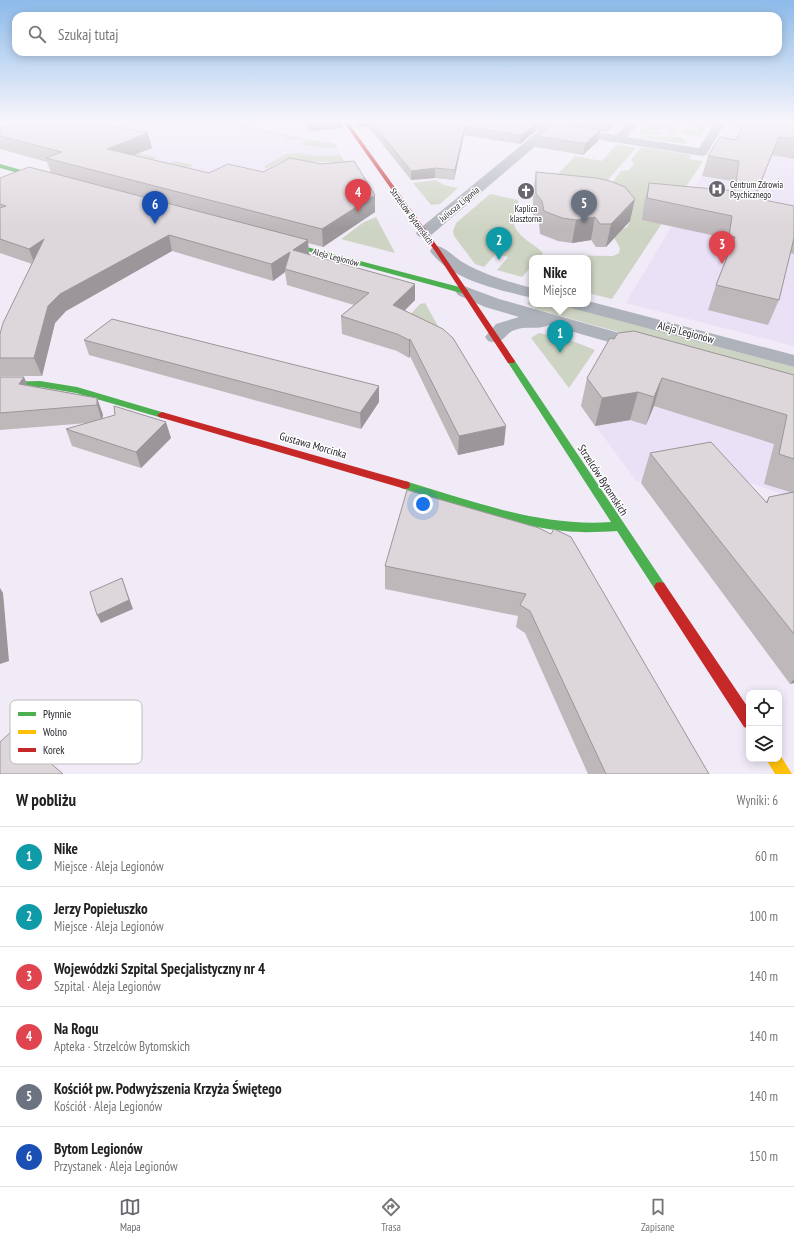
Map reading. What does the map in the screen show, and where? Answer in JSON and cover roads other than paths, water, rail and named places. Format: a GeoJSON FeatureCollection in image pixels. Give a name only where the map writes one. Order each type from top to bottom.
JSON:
{"type":"FeatureCollection","features":[{"type":"Feature","properties":{"kind":"main road","name":"Strzelców Bytomskich"},"geometry":{"type":"LineString","coordinates":[[371,157],[424,233],[438,257],[464,291],[495,337],[746,717]]}},
{"type":"Feature","properties":{"kind":"main road"},"geometry":{"type":"LineString","coordinates":[[0,166],[61,182]]}},
{"type":"Feature","properties":{"kind":"main road","name":"Aleja Legionów"},"geometry":{"type":"LineString","coordinates":[[274,240],[464,291]]}},
{"type":"Feature","properties":{"kind":"main road"},"geometry":{"type":"LineString","coordinates":[[399,273],[423,272]]}},
{"type":"Feature","properties":{"kind":"main road","name":"Gustawa Morcinka"},"geometry":{"type":"LineString","coordinates":[[0,385],[40,384],[77,390],[534,522],[571,528],[598,529],[619,526]]}},
{"type":"Feature","properties":{"kind":"main road"},"geometry":{"type":"LineString","coordinates":[[776,762],[784,774]]}},
{"type":"Feature","properties":{"kind":"street","name":"Juliusza Ligonia"},"geometry":{"type":"LineString","coordinates":[[424,233],[515,157]]}},
{"type":"Feature","properties":{"kind":"street","name":"Aleja Legionów"},"geometry":{"type":"LineString","coordinates":[[438,257],[472,274],[529,292]]}},
{"type":"Feature","properties":{"kind":"street","name":"Aleja Legionów"},"geometry":{"type":"LineString","coordinates":[[464,291],[483,288],[511,287]]}},
{"type":"Feature","properties":{"kind":"street","name":"Aleja Legionów"},"geometry":{"type":"LineString","coordinates":[[464,291],[492,303],[665,352]]}},
{"type":"Feature","properties":{"kind":"street","name":"Aleja Legionów"},"geometry":{"type":"LineString","coordinates":[[589,307],[794,361]]}},
{"type":"Feature","properties":{"kind":"street"},"geometry":{"type":"LineString","coordinates":[[495,337],[499,330],[520,322],[566,325]]}},
{"type":"Feature","properties":{"kind":"place","name":"Centrum Zdrowia Psychicznego"},"geometry":{"type":"Point","coordinates":[717,189]}},
{"type":"Feature","properties":{"kind":"place","name":"Kaplica klasztorna"},"geometry":{"type":"Point","coordinates":[526,191]}},
{"type":"Feature","properties":{"kind":"place","name":"Na Rogu"},"geometry":{"type":"Point","coordinates":[358,212]}},
{"type":"Feature","properties":{"kind":"place","name":"Kościół pw. Podwyższenia Krzyża Świętego"},"geometry":{"type":"Point","coordinates":[584,223]}},
{"type":"Feature","properties":{"kind":"place","name":"Bytom Legionów"},"geometry":{"type":"Point","coordinates":[155,224]}},
{"type":"Feature","properties":{"kind":"place","name":"Jerzy Popiełuszko"},"geometry":{"type":"Point","coordinates":[499,260]}},
{"type":"Feature","properties":{"kind":"place","name":"Wojewódzki Szpital Specjalistyczny nr 4"},"geometry":{"type":"Point","coordinates":[722,264]}},
{"type":"Feature","properties":{"kind":"place","name":"Nike"},"geometry":{"type":"Point","coordinates":[560,353]}}]}
